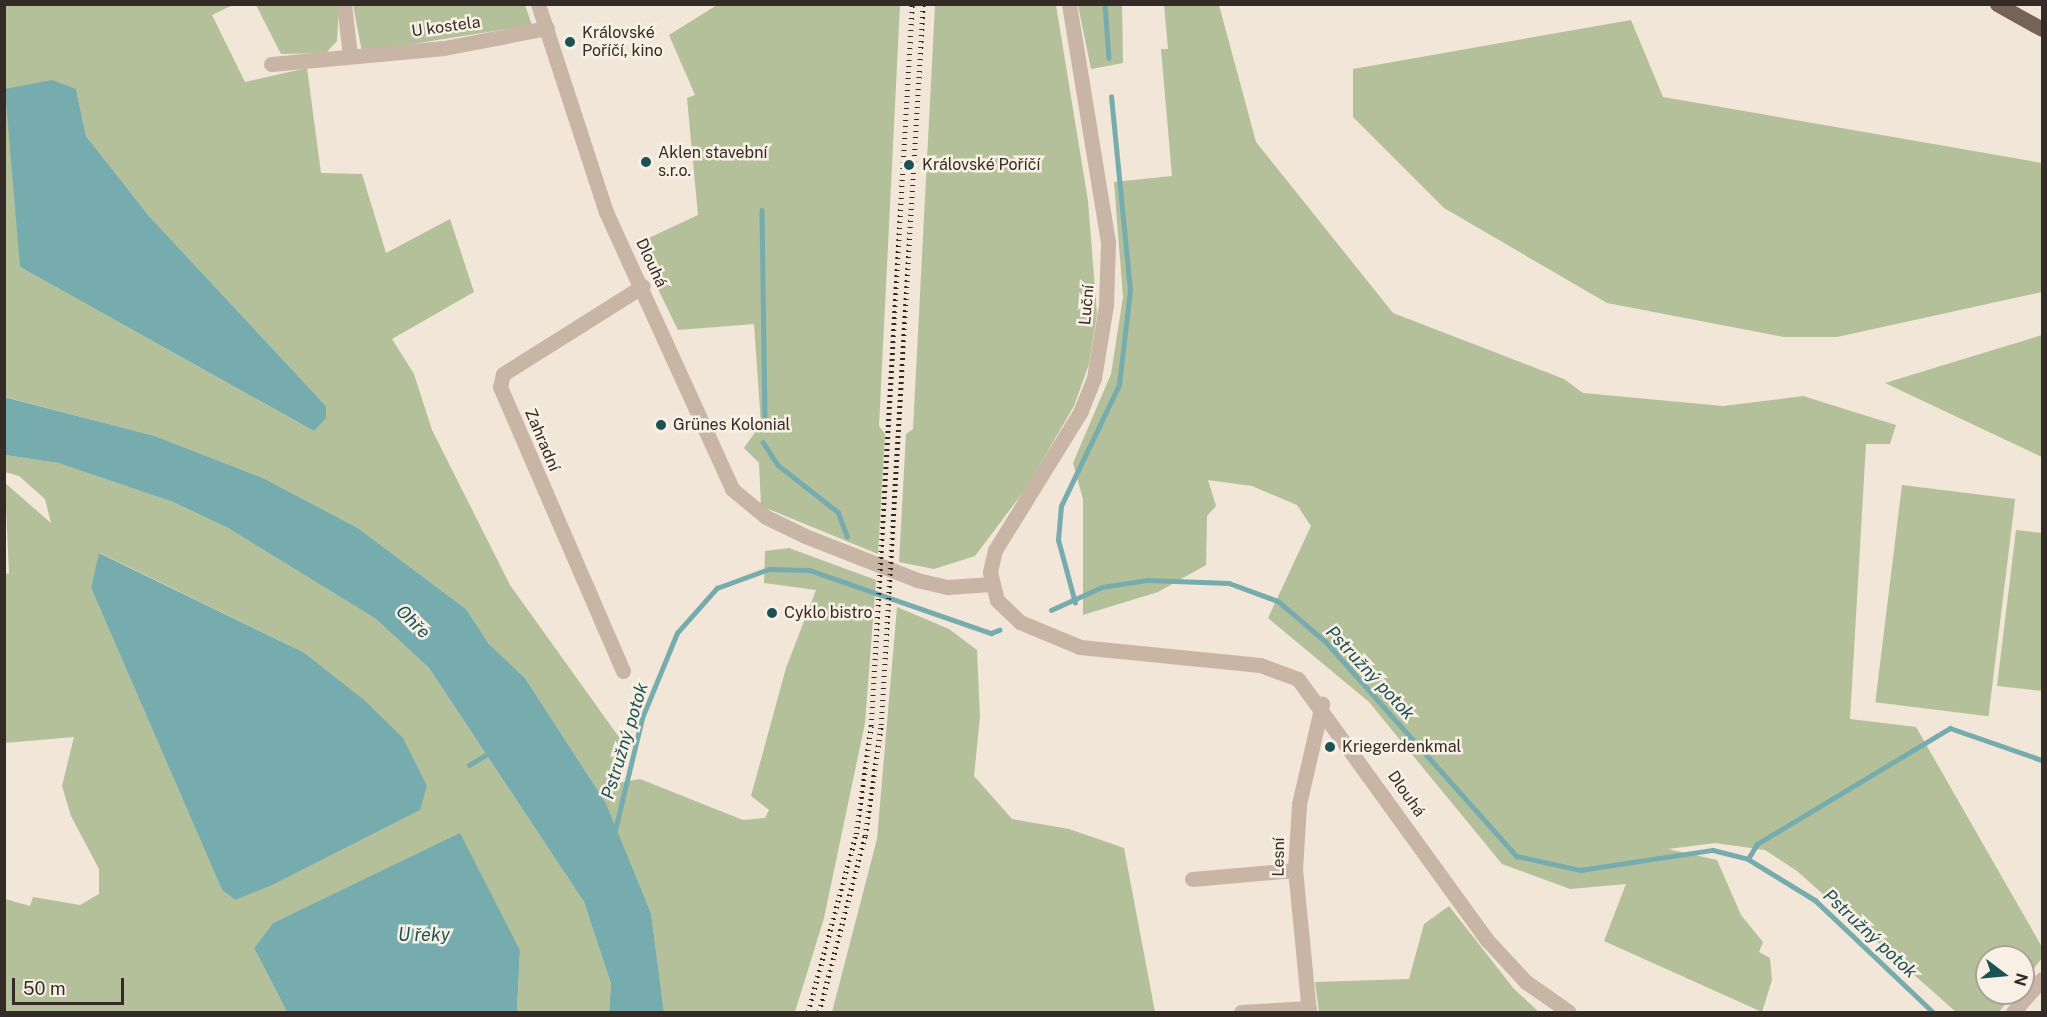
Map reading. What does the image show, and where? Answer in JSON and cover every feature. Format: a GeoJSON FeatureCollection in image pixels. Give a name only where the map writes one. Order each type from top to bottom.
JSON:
{"type":"FeatureCollection","features":[{"type":"Feature","properties":{"kind":"main road"},"geometry":{"type":"LineString","coordinates":[[1997,4],[2043,29]]}},
{"type":"Feature","properties":{"kind":"street"},"geometry":{"type":"LineString","coordinates":[[344,4],[350,56]]}},
{"type":"Feature","properties":{"kind":"street","name":"Dlouhá"},"geometry":{"type":"LineString","coordinates":[[538,4],[583,151],[643,286],[713,457],[732,489],[766,517],[917,580],[960,587],[991,584],[1013,618],[1080,647],[1260,665],[1298,679],[1322,704],[1488,941],[1526,982],[1569,1012]]}},
{"type":"Feature","properties":{"kind":"street","name":"Luční"},"geometry":{"type":"LineString","coordinates":[[991,584],[995,550],[1081,411],[1101,346],[1108,242],[1069,4]]}},
{"type":"Feature","properties":{"kind":"street","name":"U kostela"},"geometry":{"type":"LineString","coordinates":[[271,64],[444,48],[547,28]]}},
{"type":"Feature","properties":{"kind":"street","name":"Zahradní"},"geometry":{"type":"LineString","coordinates":[[623,670],[500,387],[503,374],[643,286]]}},
{"type":"Feature","properties":{"kind":"street","name":"Lesní"},"geometry":{"type":"LineString","coordinates":[[1309,1010],[1295,870],[1299,804],[1322,704]]}},
{"type":"Feature","properties":{"kind":"street"},"geometry":{"type":"LineString","coordinates":[[1192,879],[1295,870]]}},
{"type":"Feature","properties":{"kind":"street"},"geometry":{"type":"LineString","coordinates":[[2013,1012],[2043,979]]}},
{"type":"Feature","properties":{"kind":"street"},"geometry":{"type":"LineString","coordinates":[[1241,1012],[1309,1010]]}},
{"type":"Feature","properties":{"kind":"green space"},"geometry":{"type":"Polygon","coordinates":[[[4,5],[233,5],[212,15],[245,82],[307,68],[321,173],[362,174],[386,253],[450,219],[474,292],[392,339],[414,374],[432,430],[510,585],[621,740],[618,783],[640,779],[743,820],[765,818],[769,810],[751,796],[786,668],[816,590],[764,583],[765,551],[789,548],[876,580],[865,723],[824,918],[795,1012],[664,1012],[651,913],[606,803],[525,678],[489,644],[466,609],[358,528],[263,478],[155,436],[5,397],[4,5]],[[76,89],[20,267],[314,431],[326,406],[149,216],[86,136],[76,89]]]}},
{"type":"Feature","properties":{"kind":"green space"},"geometry":{"type":"Polygon","coordinates":[[[256,5],[339,5],[337,41],[326,53],[281,54],[256,5]]]}},
{"type":"Feature","properties":{"kind":"green space"},"geometry":{"type":"Polygon","coordinates":[[[353,5],[525,5],[532,25],[362,52],[353,5]]]}},
{"type":"Feature","properties":{"kind":"green space"},"geometry":{"type":"Polygon","coordinates":[[[717,5],[900,5],[879,426],[885,434],[878,554],[761,506],[759,463],[744,448],[761,424],[754,324],[678,330],[636,244],[698,215],[687,98],[695,95],[669,35],[717,5]]]}},
{"type":"Feature","properties":{"kind":"green space"},"geometry":{"type":"Polygon","coordinates":[[[935,5],[1056,5],[1088,201],[1097,314],[1089,364],[1074,406],[1027,487],[975,556],[934,569],[899,562],[906,434],[913,429],[935,5]]]}},
{"type":"Feature","properties":{"kind":"green space"},"geometry":{"type":"Polygon","coordinates":[[[1078,5],[1122,5],[1123,63],[1091,69],[1078,5]]]}},
{"type":"Feature","properties":{"kind":"green space"},"geometry":{"type":"Polygon","coordinates":[[[1164,5],[1219,5],[1256,142],[1393,313],[1564,379],[1583,393],[1723,406],[1803,396],[1896,425],[1890,444],[1866,444],[1850,719],[1916,727],[2042,947],[2042,958],[2035,967],[2035,945],[1975,945],[1975,1005],[2005,1005],[1999,1012],[1956,1012],[1797,871],[1765,850],[1715,843],[1668,849],[1717,860],[1741,915],[1763,942],[1759,952],[1770,958],[1772,980],[1762,1012],[1604,941],[1626,884],[1570,889],[1502,864],[1369,702],[1268,618],[1311,526],[1297,505],[1252,486],[1208,480],[1216,506],[1207,516],[1206,565],[1158,592],[1083,615],[1083,499],[1073,463],[1111,374],[1123,297],[1114,182],[1172,176],[1161,49],[1168,49],[1164,5]]]}},
{"type":"Feature","properties":{"kind":"green space"},"geometry":{"type":"Polygon","coordinates":[[[1631,20],[1663,97],[2042,163],[2042,292],[1837,337],[1784,337],[1607,303],[1444,208],[1353,117],[1353,69],[1631,20]]]}},
{"type":"Feature","properties":{"kind":"green space"},"geometry":{"type":"Polygon","coordinates":[[[2042,335],[2042,457],[1885,383],[2042,335]]]}},
{"type":"Feature","properties":{"kind":"green space"},"geometry":{"type":"Polygon","coordinates":[[[5,455],[58,463],[173,502],[228,528],[376,619],[429,668],[584,902],[611,984],[609,1012],[517,1012],[520,950],[460,834],[273,923],[254,948],[287,1012],[5,1012],[5,899],[30,906],[33,897],[80,905],[99,894],[99,869],[71,816],[62,786],[74,737],[5,743],[5,573],[9,574],[5,483],[51,523],[45,499],[19,476],[5,472],[5,455]],[[100,553],[91,588],[222,890],[235,900],[340,848],[303,652],[100,553]]]}},
{"type":"Feature","properties":{"kind":"green space"},"geometry":{"type":"Polygon","coordinates":[[[1902,485],[2015,499],[1988,716],[1875,702],[1902,485]]]}},
{"type":"Feature","properties":{"kind":"green space"},"geometry":{"type":"Polygon","coordinates":[[[2016,530],[2042,533],[2042,691],[1997,686],[2016,530]]]}},
{"type":"Feature","properties":{"kind":"green space"},"geometry":{"type":"Polygon","coordinates":[[[897,607],[949,629],[977,650],[980,717],[974,776],[1012,819],[1069,829],[1124,848],[1155,1012],[832,1012],[877,839],[897,607]]]}},
{"type":"Feature","properties":{"kind":"green space"},"geometry":{"type":"Polygon","coordinates":[[[1449,906],[1514,989],[1539,1012],[1319,1012],[1315,982],[1409,979],[1424,924],[1449,906]]]}},
{"type":"Feature","properties":{"kind":"water"},"geometry":{"type":"Polygon","coordinates":[[[52,80],[76,89],[86,136],[149,216],[326,406],[326,418],[314,431],[20,267],[5,89],[52,80]]]}},
{"type":"Feature","properties":{"kind":"water","name":"Ohře"},"geometry":{"type":"Polygon","coordinates":[[[4,397],[155,436],[263,478],[358,528],[466,609],[489,644],[525,678],[606,803],[651,913],[664,1012],[609,1012],[611,984],[584,902],[429,668],[376,619],[228,528],[173,502],[58,463],[5,455],[4,397]]]}},
{"type":"Feature","properties":{"kind":"water"},"geometry":{"type":"Polygon","coordinates":[[[99,553],[303,652],[364,700],[403,738],[427,786],[420,810],[272,885],[235,900],[222,890],[91,588],[99,553]]]}},
{"type":"Feature","properties":{"kind":"water","name":"U řeky"},"geometry":{"type":"Polygon","coordinates":[[[460,833],[520,950],[517,1012],[287,1012],[254,948],[273,923],[460,833]]]}},
{"type":"Feature","properties":{"kind":"waterway"},"geometry":{"type":"LineString","coordinates":[[1105,4],[1109,58]]}},
{"type":"Feature","properties":{"kind":"waterway"},"geometry":{"type":"LineString","coordinates":[[1075,603],[1058,540],[1061,506],[1119,385],[1130,290],[1111,97]]}},
{"type":"Feature","properties":{"kind":"waterway"},"geometry":{"type":"LineString","coordinates":[[762,210],[765,427]]}},
{"type":"Feature","properties":{"kind":"waterway"},"geometry":{"type":"LineString","coordinates":[[763,442],[778,465],[838,512],[847,536]]}},
{"type":"Feature","properties":{"kind":"waterway","name":"Pstružný potok"},"geometry":{"type":"LineString","coordinates":[[615,830],[642,718],[677,633],[717,588],[769,569],[809,570],[991,633],[999,630]]}},
{"type":"Feature","properties":{"kind":"waterway","name":"Pstružný potok"},"geometry":{"type":"LineString","coordinates":[[1051,610],[1102,587],[1147,580],[1229,583],[1278,601],[1326,642],[1517,856],[1580,870],[1713,850],[1748,859],[1815,900],[1933,1012]]}},
{"type":"Feature","properties":{"kind":"waterway"},"geometry":{"type":"LineString","coordinates":[[1748,859],[1757,844],[1950,728],[2042,760]]}},
{"type":"Feature","properties":{"kind":"waterway"},"geometry":{"type":"LineString","coordinates":[[469,765],[492,751]]}},
{"type":"Feature","properties":{"kind":"railway"},"geometry":{"type":"LineString","coordinates":[[808,1012],[856,834],[871,726],[912,4]]}},
{"type":"Feature","properties":{"kind":"railway"},"geometry":{"type":"LineString","coordinates":[[819,1012],[865,836],[881,725],[923,4]]}},
{"type":"Feature","properties":{"kind":"place","name":"Královské Poříčí, kino"},"geometry":{"type":"Point","coordinates":[570,42]}},
{"type":"Feature","properties":{"kind":"place","name":"Aklen stavební s.r.o."},"geometry":{"type":"Point","coordinates":[646,162]}},
{"type":"Feature","properties":{"kind":"place","name":"Královské Poříčí"},"geometry":{"type":"Point","coordinates":[909,165]}},
{"type":"Feature","properties":{"kind":"place","name":"Grünes Kolonial"},"geometry":{"type":"Point","coordinates":[661,425]}},
{"type":"Feature","properties":{"kind":"place","name":"Cyklo bistro"},"geometry":{"type":"Point","coordinates":[772,613]}},
{"type":"Feature","properties":{"kind":"place","name":"Kriegerdenkmal"},"geometry":{"type":"Point","coordinates":[1330,747]}}]}
